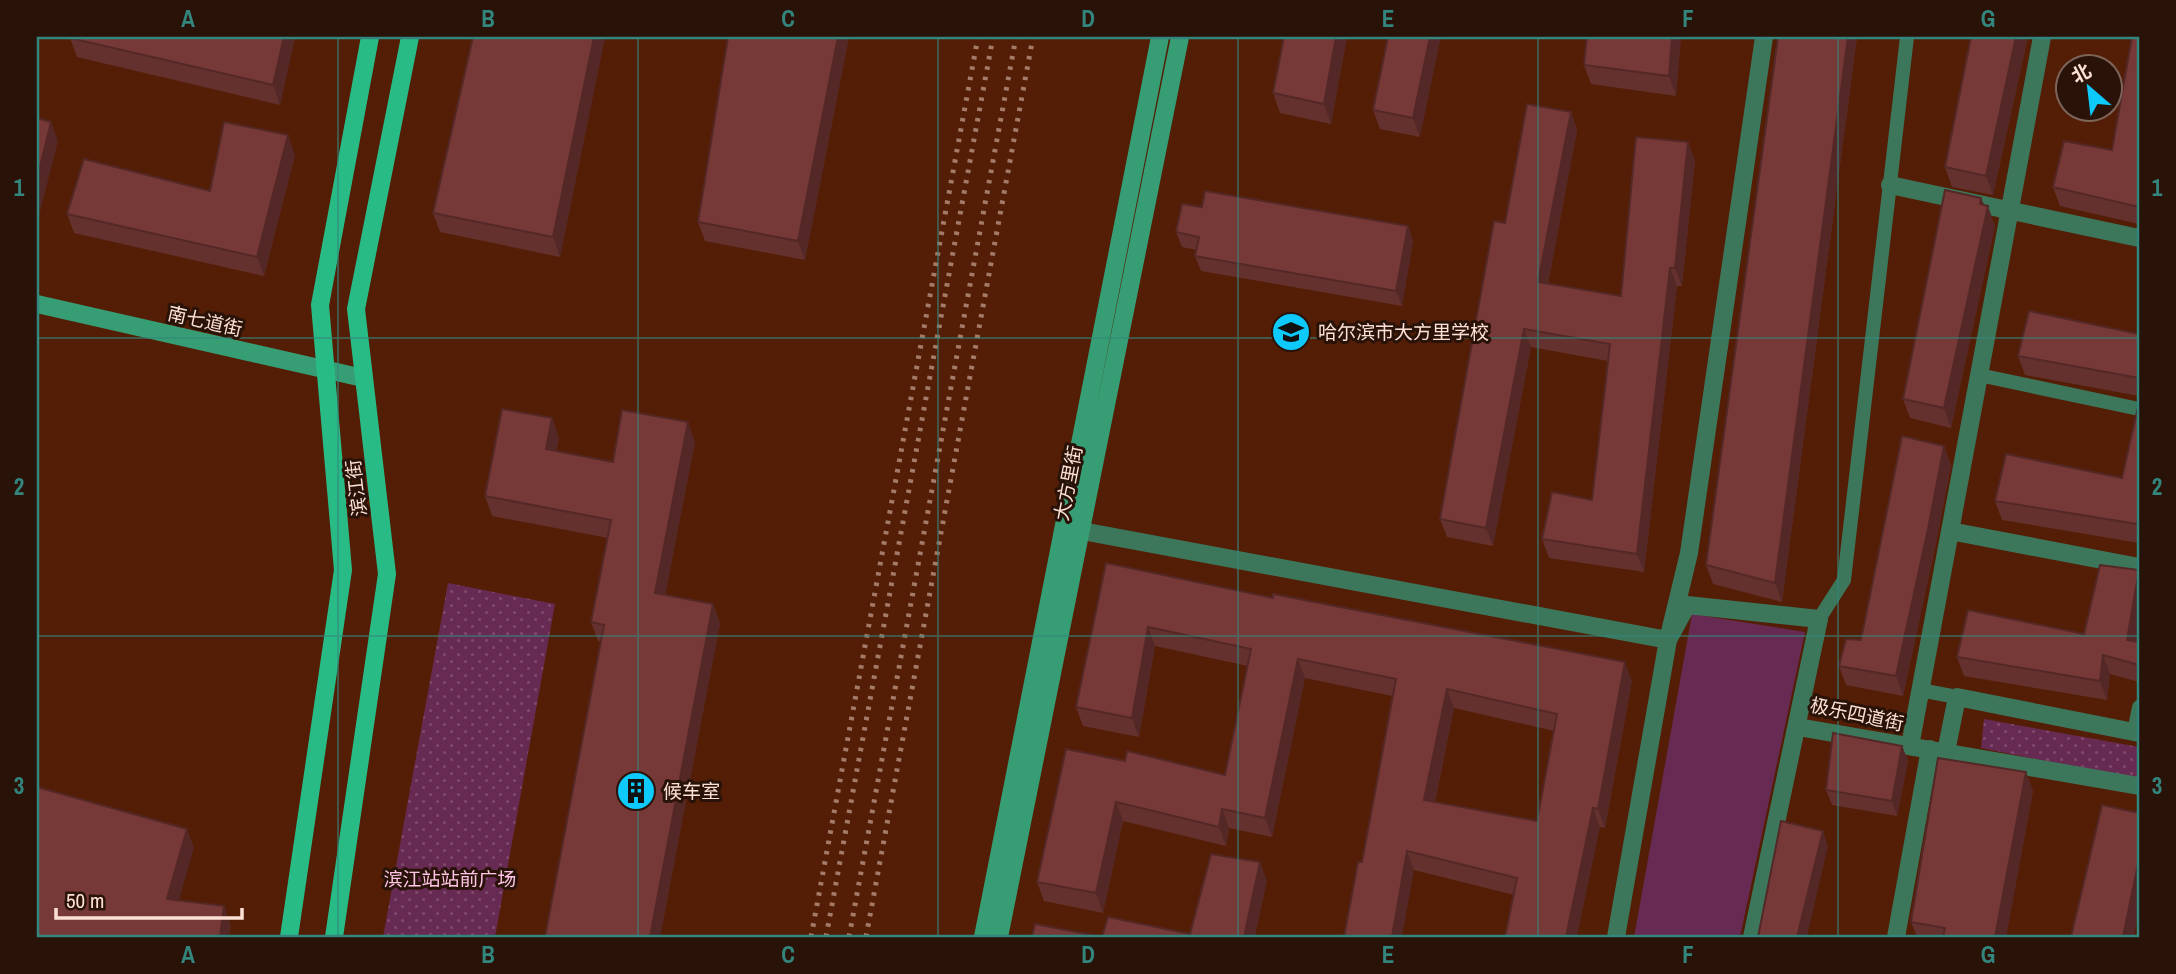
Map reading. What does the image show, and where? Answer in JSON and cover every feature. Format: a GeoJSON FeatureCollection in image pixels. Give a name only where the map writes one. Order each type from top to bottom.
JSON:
{"type":"FeatureCollection","features":[{"type":"Feature","properties":{"kind":"main road","name":"滨江街"},"geometry":{"type":"LineString","coordinates":[[289,937],[343,570],[320,305],[370,37]]}},
{"type":"Feature","properties":{"kind":"main road","name":"滨江街"},"geometry":{"type":"LineString","coordinates":[[334,937],[387,574],[356,309],[410,37]]}},
{"type":"Feature","properties":{"kind":"main road","name":"大方里街"},"geometry":{"type":"LineString","coordinates":[[999,937],[1160,37]]}},
{"type":"Feature","properties":{"kind":"main road","name":"大方里街"},"geometry":{"type":"LineString","coordinates":[[983,937],[1180,37]]}},
{"type":"Feature","properties":{"kind":"main road","name":"南七道街"},"geometry":{"type":"LineString","coordinates":[[37,304],[363,378]]}},
{"type":"Feature","properties":{"kind":"street"},"geometry":{"type":"LineString","coordinates":[[1616,937],[1668,640],[1689,553],[1764,37]]}},
{"type":"Feature","properties":{"kind":"street"},"geometry":{"type":"LineString","coordinates":[[1910,746],[2042,37]]}},
{"type":"Feature","properties":{"kind":"street"},"geometry":{"type":"LineString","coordinates":[[1890,185],[2139,238]]}},
{"type":"Feature","properties":{"kind":"street"},"geometry":{"type":"LineString","coordinates":[[1071,529],[1668,640]]}},
{"type":"Feature","properties":{"kind":"street"},"geometry":{"type":"LineString","coordinates":[[1950,531],[2139,567]]}},
{"type":"Feature","properties":{"kind":"street"},"geometry":{"type":"LineString","coordinates":[[1668,640],[1687,606],[1819,619]]}},
{"type":"Feature","properties":{"kind":"street","name":"极乐四道街"},"geometry":{"type":"LineString","coordinates":[[1819,619],[1798,727],[2139,786]]}},
{"type":"Feature","properties":{"kind":"street"},"geometry":{"type":"LineString","coordinates":[[1896,937],[1938,751],[1957,697],[2137,732]]}},
{"type":"Feature","properties":{"kind":"street"},"geometry":{"type":"LineString","coordinates":[[1752,937],[1798,727]]}},
{"type":"Feature","properties":{"kind":"lane"},"geometry":{"type":"LineString","coordinates":[[1819,619],[1844,580],[1907,37]]}},
{"type":"Feature","properties":{"kind":"lane"},"geometry":{"type":"LineString","coordinates":[[1979,376],[2139,409]]}},
{"type":"Feature","properties":{"kind":"lane"},"geometry":{"type":"LineString","coordinates":[[1920,690],[1957,697]]}},
{"type":"Feature","properties":{"kind":"lane"},"geometry":{"type":"LineString","coordinates":[[2137,732],[2139,707]]}},
{"type":"Feature","properties":{"kind":"green space","name":"滨江站站前广场"},"geometry":{"type":"Polygon","coordinates":[[[448,583],[555,604],[495,937],[383,937],[448,583]]]}},
{"type":"Feature","properties":{"kind":"green space"},"geometry":{"type":"Polygon","coordinates":[[[1692,614],[1805,632],[1740,937],[1634,937],[1692,614]]]}},
{"type":"Feature","properties":{"kind":"green space"},"geometry":{"type":"Polygon","coordinates":[[[1984,719],[2139,747],[2139,780],[1981,748],[1984,719]]]}},
{"type":"Feature","properties":{"kind":"building"},"geometry":{"type":"Polygon","coordinates":[[[70,37],[284,37],[273,85],[70,37]]]}},
{"type":"Feature","properties":{"kind":"building"},"geometry":{"type":"Polygon","coordinates":[[[473,37],[594,37],[553,237],[433,213],[473,37]]]}},
{"type":"Feature","properties":{"kind":"building"},"geometry":{"type":"Polygon","coordinates":[[[728,37],[838,37],[798,241],[698,222],[728,37]]]}},
{"type":"Feature","properties":{"kind":"building"},"geometry":{"type":"Polygon","coordinates":[[[1284,37],[1336,37],[1324,104],[1273,93],[1284,37]]]}},
{"type":"Feature","properties":{"kind":"building"},"geometry":{"type":"Polygon","coordinates":[[[1388,37],[1430,37],[1413,118],[1373,110],[1388,37]]]}},
{"type":"Feature","properties":{"kind":"building"},"geometry":{"type":"Polygon","coordinates":[[[1587,37],[1672,37],[1669,76],[1584,65],[1587,37]]]}},
{"type":"Feature","properties":{"kind":"building"},"geometry":{"type":"Polygon","coordinates":[[[1778,37],[1848,37],[1775,583],[1706,565],[1778,37]]]}},
{"type":"Feature","properties":{"kind":"building"},"geometry":{"type":"Polygon","coordinates":[[[1971,37],[2016,37],[1986,176],[1945,167],[1971,37]]]}},
{"type":"Feature","properties":{"kind":"building"},"geometry":{"type":"Polygon","coordinates":[[[2132,37],[2139,37],[2139,207],[2053,187],[2064,141],[2112,150],[2117,122],[2124,122],[2124,82],[2132,37]]]}},
{"type":"Feature","properties":{"kind":"building"},"geometry":{"type":"Polygon","coordinates":[[[1527,104],[1571,112],[1538,282],[1621,296],[1636,137],[1688,142],[1675,268],[1670,268],[1637,554],[1542,539],[1552,492],[1592,500],[1610,344],[1524,329],[1486,528],[1440,519],[1494,221],[1505,223],[1527,104]]]}},
{"type":"Feature","properties":{"kind":"building"},"geometry":{"type":"Polygon","coordinates":[[[37,118],[51,122],[37,179],[37,118]]]}},
{"type":"Feature","properties":{"kind":"building"},"geometry":{"type":"Polygon","coordinates":[[[224,122],[288,135],[257,257],[67,214],[84,159],[210,191],[224,122]]]}},
{"type":"Feature","properties":{"kind":"building"},"geometry":{"type":"Polygon","coordinates":[[[1945,190],[1981,198],[1980,204],[1988,206],[1944,408],[1903,399],[1945,190]]]}},
{"type":"Feature","properties":{"kind":"building"},"geometry":{"type":"Polygon","coordinates":[[[1205,191],[1408,226],[1396,291],[1195,256],[1199,237],[1176,232],[1182,204],[1202,207],[1205,191]]]}},
{"type":"Feature","properties":{"kind":"building"},"geometry":{"type":"Polygon","coordinates":[[[2029,311],[2139,334],[2139,378],[2018,356],[2029,311]]]}},
{"type":"Feature","properties":{"kind":"building"},"geometry":{"type":"Polygon","coordinates":[[[2139,403],[2137,524],[1995,501],[2006,454],[2122,478],[2139,403]]]}},
{"type":"Feature","properties":{"kind":"building","name":"候车室"},"geometry":{"type":"Polygon","coordinates":[[[502,409],[552,418],[546,449],[613,462],[622,410],[688,422],[655,593],[713,604],[650,937],[545,937],[604,625],[591,622],[611,520],[485,496],[502,409]]]}},
{"type":"Feature","properties":{"kind":"building"},"geometry":{"type":"Polygon","coordinates":[[[1902,436],[1944,446],[1896,676],[1839,666],[1846,639],[1861,640],[1902,436]]]}},
{"type":"Feature","properties":{"kind":"building"},"geometry":{"type":"Polygon","coordinates":[[[1106,563],[1273,598],[1273,594],[1625,662],[1598,809],[1593,808],[1566,937],[1505,937],[1517,878],[1407,851],[1392,937],[1344,937],[1358,862],[1362,862],[1396,679],[1298,659],[1265,818],[1222,809],[1219,827],[1116,802],[1096,893],[1037,882],[1066,749],[1125,761],[1127,751],[1225,775],[1251,649],[1148,627],[1132,718],[1076,707],[1106,563]],[[1447,689],[1424,800],[1537,821],[1557,714],[1447,689]]]}},
{"type":"Feature","properties":{"kind":"building"},"geometry":{"type":"Polygon","coordinates":[[[2100,565],[2139,570],[2127,640],[2139,642],[2139,665],[2103,655],[2100,681],[1957,657],[1968,610],[2084,634],[2100,565]]]}},
{"type":"Feature","properties":{"kind":"building"},"geometry":{"type":"Polygon","coordinates":[[[1833,733],[1902,746],[1892,801],[1826,790],[1833,733]]]}},
{"type":"Feature","properties":{"kind":"building"},"geometry":{"type":"Polygon","coordinates":[[[1938,758],[2026,772],[1995,937],[1943,937],[1945,928],[1911,922],[1938,758]]]}},
{"type":"Feature","properties":{"kind":"building"},"geometry":{"type":"Polygon","coordinates":[[[37,787],[187,829],[167,899],[224,906],[220,937],[37,937],[37,787]]]}},
{"type":"Feature","properties":{"kind":"building"},"geometry":{"type":"Polygon","coordinates":[[[2102,805],[2139,813],[2139,859],[2123,937],[2071,937],[2102,805]]]}},
{"type":"Feature","properties":{"kind":"building"},"geometry":{"type":"Polygon","coordinates":[[[1781,821],[1823,831],[1797,937],[1758,937],[1781,821]]]}},
{"type":"Feature","properties":{"kind":"building"},"geometry":{"type":"Polygon","coordinates":[[[1211,854],[1260,862],[1244,937],[1102,937],[1108,917],[1190,934],[1211,854]]]}},
{"type":"Feature","properties":{"kind":"building"},"geometry":{"type":"Polygon","coordinates":[[[1035,924],[1102,937],[1032,937],[1035,924]]]}},
{"type":"Feature","properties":{"kind":"railway"},"geometry":{"type":"LineString","coordinates":[[811,937],[978,37]]}},
{"type":"Feature","properties":{"kind":"railway"},"geometry":{"type":"LineString","coordinates":[[826,937],[993,37]]}},
{"type":"Feature","properties":{"kind":"railway"},"geometry":{"type":"LineString","coordinates":[[849,937],[1016,37]]}},
{"type":"Feature","properties":{"kind":"railway"},"geometry":{"type":"LineString","coordinates":[[866,937],[1033,37]]}},
{"type":"Feature","properties":{"kind":"place","name":"哈尔滨市大方里学校"},"geometry":{"type":"Point","coordinates":[1291,332]}},
{"type":"Feature","properties":{"kind":"place","name":"候车室"},"geometry":{"type":"Point","coordinates":[636,791]}}]}
